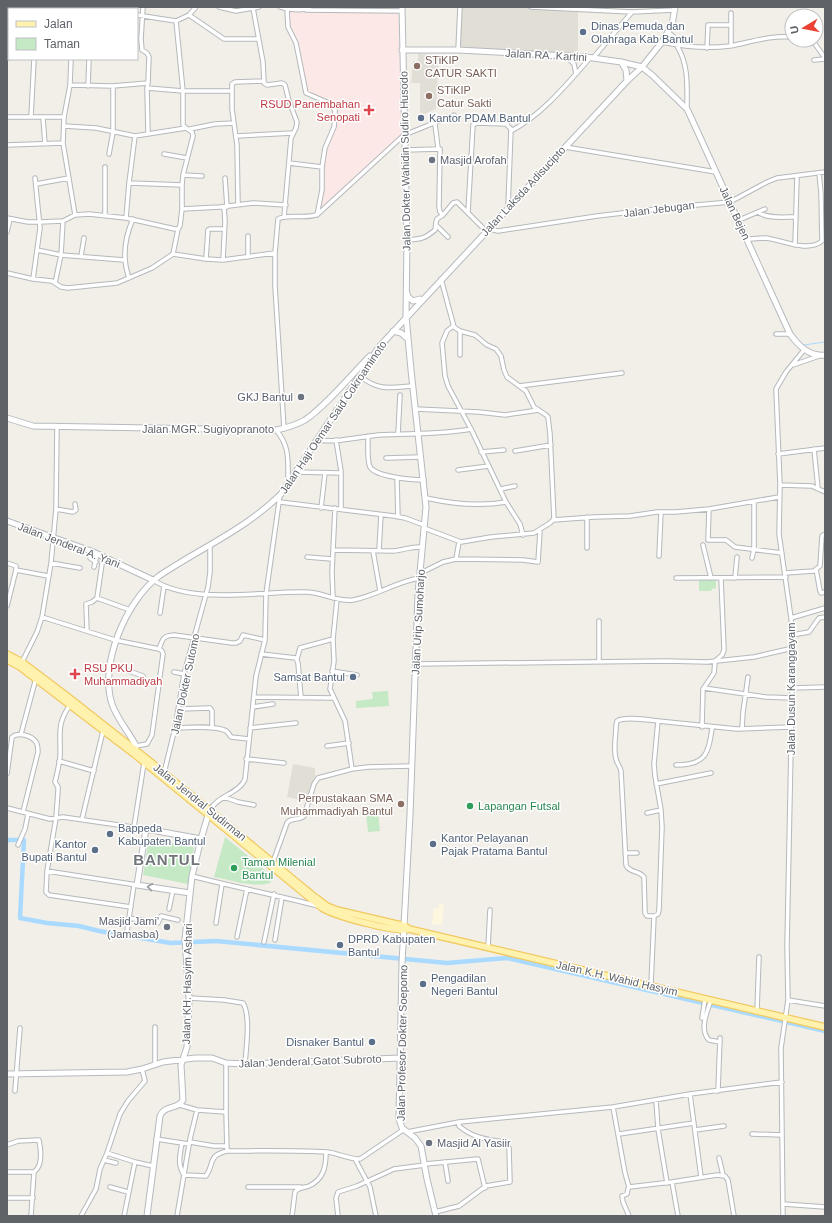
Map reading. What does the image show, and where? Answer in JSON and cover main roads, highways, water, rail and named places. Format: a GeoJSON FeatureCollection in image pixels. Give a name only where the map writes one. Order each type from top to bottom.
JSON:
{"type":"FeatureCollection","features":[{"type":"Feature","properties":{"kind":"main road","name":"Jalan Dokter Wahidin Sudiro Husodo"},"geometry":{"type":"LineString","coordinates":[[402,9],[407,240],[406,316]]}},
{"type":"Feature","properties":{"kind":"main road","name":"Jalan Laksda Adisucipto"},"geometry":{"type":"LineString","coordinates":[[406,316],[626,80],[642,67],[662,42],[672,25],[674,9]]}},
{"type":"Feature","properties":{"kind":"main road","name":"Jalan RA. Kartini"},"geometry":{"type":"LineString","coordinates":[[402,50],[458,50],[565,56],[621,62],[642,67]]}},
{"type":"Feature","properties":{"kind":"main road"},"geometry":{"type":"LineString","coordinates":[[621,62],[626,70],[626,80]]}},
{"type":"Feature","properties":{"kind":"main road","name":"Jalan Bejen"},"geometry":{"type":"LineString","coordinates":[[642,67],[687,109],[790,334],[804,350],[823,355]]}},
{"type":"Feature","properties":{"kind":"main road"},"geometry":{"type":"LineString","coordinates":[[407,292],[408,297],[413,301],[417,301],[422,298]]}},
{"type":"Feature","properties":{"kind":"main road","name":"Jalan Haji Oemar Said Cokroaminoto"},"geometry":{"type":"LineString","coordinates":[[135,748],[115,712],[108,683],[109,664],[115,640],[130,610],[153,580],[248,521],[272,503],[280,494],[379,347],[406,316]]}},
{"type":"Feature","properties":{"kind":"main road","name":"Jalan Urip Sumoharjo"},"geometry":{"type":"LineString","coordinates":[[406,316],[412,386],[426,498],[419,575],[406,928]]}},
{"type":"Feature","properties":{"kind":"main road"},"geometry":{"type":"LineString","coordinates":[[393,331],[403,333],[408,338]]}},
{"type":"Feature","properties":{"kind":"main road","name":"Jalan MGR. Sugiyopranoto"},"geometry":{"type":"LineString","coordinates":[[7,418],[34,426],[276,430],[299,423],[310,416],[379,347]]}},
{"type":"Feature","properties":{"kind":"main road","name":"Jalan Jenderal A. Yani"},"geometry":{"type":"LineString","coordinates":[[7,521],[91,551],[153,580]]}},
{"type":"Feature","properties":{"kind":"main road","name":"Jalan Jendral Sudirman"},"geometry":{"type":"LineString","coordinates":[[7,654],[22,662],[57,691],[135,748],[319,906],[327,911],[339,915],[390,928],[406,928]]}},
{"type":"Feature","properties":{"kind":"main road","name":"Jalan Jendral Sudirman"},"geometry":{"type":"LineString","coordinates":[[7,660],[17,664],[57,691],[70,705],[332,908],[406,928]]}},
{"type":"Feature","properties":{"kind":"main road","name":"Jalan KH. Hasyim Ashari"},"geometry":{"type":"LineString","coordinates":[[147,1216],[160,1116],[163,1111],[180,1105],[183,1102],[184,1097],[181,1065],[187,1047],[189,998],[185,941],[192,876],[209,813]]}},
{"type":"Feature","properties":{"kind":"main road"},"geometry":{"type":"LineString","coordinates":[[190,893],[135,885],[146,829],[201,839]]}},
{"type":"Feature","properties":{"kind":"main road","name":"Jalan K.H. Wahid Hasyim"},"geometry":{"type":"LineString","coordinates":[[406,928],[651,985],[710,1004],[757,1011],[785,1020],[825,1027]]}},
{"type":"Feature","properties":{"kind":"main road","name":"Jalan Profesor Dokter Soepomo"},"geometry":{"type":"LineString","coordinates":[[406,928],[402,963],[399,1119],[400,1126],[420,1144],[429,1191],[436,1214]]}},
{"type":"Feature","properties":{"kind":"main road","name":"Jalan Jenderal Gatot Subroto"},"geometry":{"type":"LineString","coordinates":[[7,1074],[120,1072],[142,1069],[171,1060],[205,1058],[212,1058],[226,1063],[245,1064],[400,1058]]}},
{"type":"Feature","properties":{"kind":"waterway"},"geometry":{"type":"LineString","coordinates":[[804,345],[825,342]]}},
{"type":"Feature","properties":{"kind":"waterway"},"geometry":{"type":"LineString","coordinates":[[7,840],[24,840],[20,918],[47,923],[79,926],[99,931],[171,943],[216,941],[447,963],[507,958],[825,1031]]}},
{"type":"Feature","properties":{"kind":"place","name":"Dinas Pemuda dan Olahraga Kab Bantul"},"geometry":{"type":"Point","coordinates":[583,32]}},
{"type":"Feature","properties":{"kind":"place","name":"STiKIP CATUR SAKTI"},"geometry":{"type":"Point","coordinates":[417,66]}},
{"type":"Feature","properties":{"kind":"place","name":"STiKIP Catur Sakti"},"geometry":{"type":"Point","coordinates":[429,96]}},
{"type":"Feature","properties":{"kind":"place","name":"RSUD Panembahan Senopati"},"geometry":{"type":"Point","coordinates":[369,110]}},
{"type":"Feature","properties":{"kind":"place","name":"Kantor PDAM Bantul"},"geometry":{"type":"Point","coordinates":[421,118]}},
{"type":"Feature","properties":{"kind":"place","name":"Masjid Arofah"},"geometry":{"type":"Point","coordinates":[432,160]}},
{"type":"Feature","properties":{"kind":"place","name":"GKJ Bantul"},"geometry":{"type":"Point","coordinates":[301,397]}},
{"type":"Feature","properties":{"kind":"place","name":"RSU PKU Muhammadiyah"},"geometry":{"type":"Point","coordinates":[75,674]}},
{"type":"Feature","properties":{"kind":"place","name":"Samsat Bantul"},"geometry":{"type":"Point","coordinates":[353,677]}},
{"type":"Feature","properties":{"kind":"place","name":"Perpustakaan SMA Muhammadiyah Bantul"},"geometry":{"type":"Point","coordinates":[401,804]}},
{"type":"Feature","properties":{"kind":"place","name":"Lapangan Futsal"},"geometry":{"type":"Point","coordinates":[470,806]}},
{"type":"Feature","properties":{"kind":"place","name":"Bappeda Kabupaten Bantul"},"geometry":{"type":"Point","coordinates":[110,834]}},
{"type":"Feature","properties":{"kind":"place","name":"Kantor Pelayanan Pajak Pratama Bantul"},"geometry":{"type":"Point","coordinates":[433,844]}},
{"type":"Feature","properties":{"kind":"place","name":"Kantor Bupati Bantul"},"geometry":{"type":"Point","coordinates":[95,850]}},
{"type":"Feature","properties":{"kind":"place","name":"Taman Milenial Bantul"},"geometry":{"type":"Point","coordinates":[234,868]}},
{"type":"Feature","properties":{"kind":"place","name":"Masjid Jami' (Jamasba)"},"geometry":{"type":"Point","coordinates":[167,927]}},
{"type":"Feature","properties":{"kind":"place","name":"DPRD Kabupaten Bantul"},"geometry":{"type":"Point","coordinates":[340,945]}},
{"type":"Feature","properties":{"kind":"place","name":"Pengadilan Negeri Bantul"},"geometry":{"type":"Point","coordinates":[423,984]}},
{"type":"Feature","properties":{"kind":"place","name":"Disnaker Bantul"},"geometry":{"type":"Point","coordinates":[372,1042]}},
{"type":"Feature","properties":{"kind":"place","name":"Masjid Al Yasiir"},"geometry":{"type":"Point","coordinates":[429,1143]}},
{"type":"Feature","properties":{"kind":"district","name":"BANTUL"},"geometry":{"type":"Point","coordinates":[167,859]}}]}
